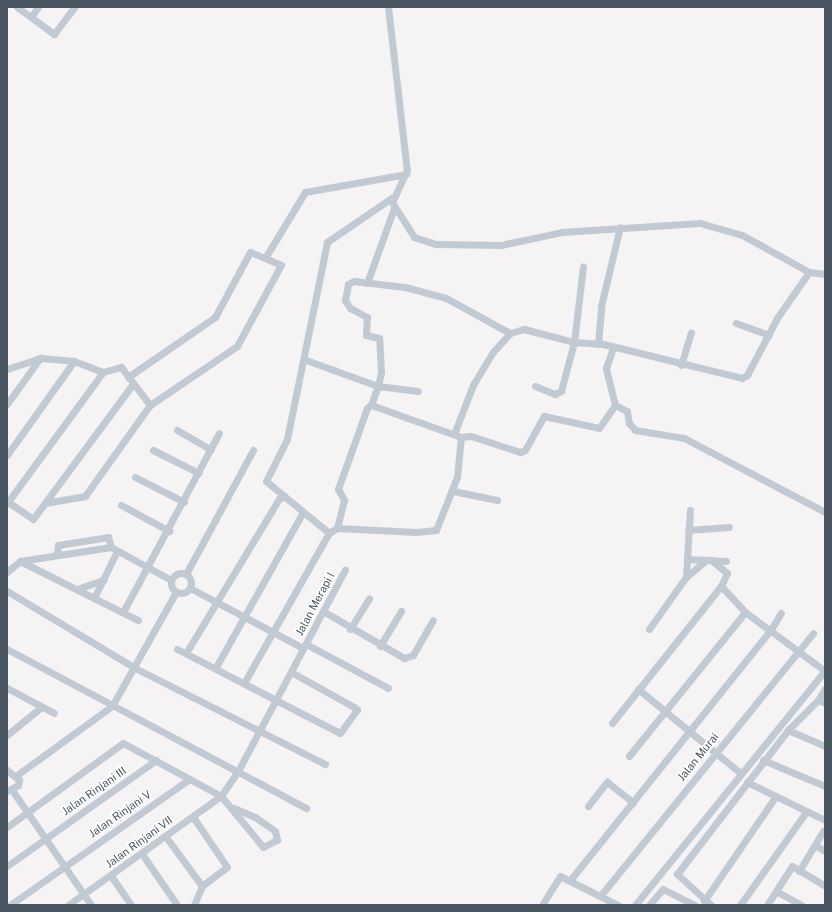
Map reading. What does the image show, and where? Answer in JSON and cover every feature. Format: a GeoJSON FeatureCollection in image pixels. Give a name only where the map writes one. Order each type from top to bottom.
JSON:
{"type":"FeatureCollection","features":[{"type":"Feature","properties":{"kind":"street"},"geometry":{"type":"LineString","coordinates":[[17,7],[54,34],[74,7]]}},
{"type":"Feature","properties":{"kind":"street"},"geometry":{"type":"LineString","coordinates":[[31,17],[38,7]]}},
{"type":"Feature","properties":{"kind":"street"},"geometry":{"type":"LineString","coordinates":[[329,533],[266,481],[287,439],[306,360],[327,242],[393,196],[406,174],[388,7]]}},
{"type":"Feature","properties":{"kind":"street"},"geometry":{"type":"LineString","coordinates":[[264,258],[305,192],[406,174]]}},
{"type":"Feature","properties":{"kind":"street"},"geometry":{"type":"LineString","coordinates":[[367,283],[394,208],[393,196]]}},
{"type":"Feature","properties":{"kind":"street"},"geometry":{"type":"LineString","coordinates":[[394,208],[414,237],[436,244],[502,245],[562,232],[681,222],[710,224],[742,235],[809,272],[825,274]]}},
{"type":"Feature","properties":{"kind":"street"},"geometry":{"type":"LineString","coordinates":[[598,344],[602,306],[620,227]]}},
{"type":"Feature","properties":{"kind":"street"},"geometry":{"type":"LineString","coordinates":[[45,503],[85,496],[150,406],[237,346],[281,265],[250,252],[215,317],[128,377]]}},
{"type":"Feature","properties":{"kind":"street"},"geometry":{"type":"LineString","coordinates":[[535,386],[559,394],[574,342],[583,267]]}},
{"type":"Feature","properties":{"kind":"street"},"geometry":{"type":"LineString","coordinates":[[244,682],[329,533],[337,528],[416,532],[436,530],[452,491],[460,462],[458,436],[473,385],[501,340],[510,333],[533,330],[574,342],[598,344],[681,365],[742,378],[747,375],[768,335],[809,272]]}},
{"type":"Feature","properties":{"kind":"street"},"geometry":{"type":"LineString","coordinates":[[337,528],[344,500],[338,489],[363,413],[371,405],[381,372],[379,338],[366,335],[367,318],[350,308],[345,300],[348,284],[367,283],[446,298],[510,333]]}},
{"type":"Feature","properties":{"kind":"street"},"geometry":{"type":"LineString","coordinates":[[736,323],[768,335]]}},
{"type":"Feature","properties":{"kind":"street"},"geometry":{"type":"LineString","coordinates":[[681,365],[691,333]]}},
{"type":"Feature","properties":{"kind":"street"},"geometry":{"type":"LineString","coordinates":[[371,405],[458,436],[472,436],[523,452],[544,416],[599,428],[615,405],[606,368],[613,348]]}},
{"type":"Feature","properties":{"kind":"street"},"geometry":{"type":"LineString","coordinates":[[7,369],[41,358],[74,361],[103,372],[121,367],[150,406]]}},
{"type":"Feature","properties":{"kind":"street"},"geometry":{"type":"LineString","coordinates":[[7,404],[41,358]]}},
{"type":"Feature","properties":{"kind":"street"},"geometry":{"type":"LineString","coordinates":[[306,360],[378,386],[418,391]]}},
{"type":"Feature","properties":{"kind":"street"},"geometry":{"type":"LineString","coordinates":[[7,455],[74,361]]}},
{"type":"Feature","properties":{"kind":"street"},"geometry":{"type":"LineString","coordinates":[[103,372],[7,501],[33,519],[133,384]]}},
{"type":"Feature","properties":{"kind":"street"},"geometry":{"type":"LineString","coordinates":[[615,405],[627,411],[629,423],[635,430],[684,438],[825,512]]}},
{"type":"Feature","properties":{"kind":"street"},"geometry":{"type":"LineString","coordinates":[[177,430],[186,431],[211,450]]}},
{"type":"Feature","properties":{"kind":"street"},"geometry":{"type":"LineString","coordinates":[[123,612],[147,566],[169,531],[219,433]]}},
{"type":"Feature","properties":{"kind":"street"},"geometry":{"type":"LineString","coordinates":[[153,450],[199,473]]}},
{"type":"Feature","properties":{"kind":"street"},"geometry":{"type":"LineString","coordinates":[[190,588],[186,574],[253,450]]}},
{"type":"Feature","properties":{"kind":"street"},"geometry":{"type":"LineString","coordinates":[[135,477],[184,502]]}},
{"type":"Feature","properties":{"kind":"street"},"geometry":{"type":"LineString","coordinates":[[452,491],[497,500]]}},
{"type":"Feature","properties":{"kind":"street"},"geometry":{"type":"LineString","coordinates":[[186,653],[216,599],[274,504],[284,496]]}},
{"type":"Feature","properties":{"kind":"street"},"geometry":{"type":"LineString","coordinates":[[121,505],[169,531]]}},
{"type":"Feature","properties":{"kind":"street"},"geometry":{"type":"LineString","coordinates":[[686,577],[690,510]]}},
{"type":"Feature","properties":{"kind":"street"},"geometry":{"type":"LineString","coordinates":[[216,667],[303,512]]}},
{"type":"Feature","properties":{"kind":"street"},"geometry":{"type":"LineString","coordinates":[[688,530],[729,527]]}},
{"type":"Feature","properties":{"kind":"street"},"geometry":{"type":"LineString","coordinates":[[57,554],[58,545],[108,537],[114,549],[103,580],[94,598]]}},
{"type":"Feature","properties":{"kind":"street"},"geometry":{"type":"LineString","coordinates":[[7,572],[20,561],[57,554],[114,549],[171,580],[176,592]]}},
{"type":"Feature","properties":{"kind":"street"},"geometry":{"type":"LineString","coordinates":[[687,559],[726,561]]}},
{"type":"Feature","properties":{"kind":"street"},"geometry":{"type":"LineString","coordinates":[[20,561],[138,620]]}},
{"type":"Feature","properties":{"kind":"street"},"geometry":{"type":"LineString","coordinates":[[648,629],[686,577],[708,561]]}},
{"type":"Feature","properties":{"kind":"street"},"geometry":{"type":"LineString","coordinates":[[612,723],[721,586],[727,573],[708,561]]}},
{"type":"Feature","properties":{"kind":"street","name":"Jalan Merapi I"},"geometry":{"type":"LineString","coordinates":[[258,732],[345,570]]}},
{"type":"Feature","properties":{"kind":"street"},"geometry":{"type":"LineString","coordinates":[[171,580],[176,574],[186,574]]}},
{"type":"Feature","properties":{"kind":"street"},"geometry":{"type":"LineString","coordinates":[[77,589],[103,580]]}},
{"type":"Feature","properties":{"kind":"street"},"geometry":{"type":"LineString","coordinates":[[635,905],[739,772],[825,671],[800,651],[745,612],[721,586]]}},
{"type":"Feature","properties":{"kind":"street"},"geometry":{"type":"LineString","coordinates":[[17,775],[112,706],[135,668],[176,592],[190,588],[216,599],[273,632],[388,688]]}},
{"type":"Feature","properties":{"kind":"street"},"geometry":{"type":"LineString","coordinates":[[7,591],[135,668],[258,732],[325,764]]}},
{"type":"Feature","properties":{"kind":"street"},"geometry":{"type":"LineString","coordinates":[[350,629],[369,599]]}},
{"type":"Feature","properties":{"kind":"street"},"geometry":{"type":"LineString","coordinates":[[380,646],[401,610]]}},
{"type":"Feature","properties":{"kind":"street"},"geometry":{"type":"LineString","coordinates":[[323,611],[350,629],[380,646],[410,658],[432,620]]}},
{"type":"Feature","properties":{"kind":"street"},"geometry":{"type":"LineString","coordinates":[[629,756],[666,712],[745,612]]}},
{"type":"Feature","properties":{"kind":"street"},"geometry":{"type":"LineString","coordinates":[[571,879],[770,631],[780,613]]}},
{"type":"Feature","properties":{"kind":"street","name":"Jalan Murai"},"geometry":{"type":"LineString","coordinates":[[601,895],[715,752],[800,651],[813,633]]}},
{"type":"Feature","properties":{"kind":"street"},"geometry":{"type":"LineString","coordinates":[[7,649],[306,808]]}},
{"type":"Feature","properties":{"kind":"street"},"geometry":{"type":"LineString","coordinates":[[177,649],[216,667],[337,734],[354,714],[354,707],[291,672]]}},
{"type":"Feature","properties":{"kind":"street"},"geometry":{"type":"LineString","coordinates":[[7,688],[40,708],[54,713]]}},
{"type":"Feature","properties":{"kind":"street"},"geometry":{"type":"LineString","coordinates":[[638,689],[690,730],[739,772]]}},
{"type":"Feature","properties":{"kind":"street"},"geometry":{"type":"LineString","coordinates":[[711,905],[704,901],[677,874],[763,760],[788,730],[822,701],[825,689]]}},
{"type":"Feature","properties":{"kind":"street"},"geometry":{"type":"LineString","coordinates":[[7,734],[40,708]]}},
{"type":"Feature","properties":{"kind":"street"},"geometry":{"type":"LineString","coordinates":[[788,730],[825,746]]}},
{"type":"Feature","properties":{"kind":"street","name":"Jalan Rinjani VII"},"geometry":{"type":"LineString","coordinates":[[68,905],[166,837],[221,796],[238,771],[258,732]]}},
{"type":"Feature","properties":{"kind":"street"},"geometry":{"type":"LineString","coordinates":[[7,827],[123,743],[221,796],[234,808],[260,845],[266,846],[277,840],[275,832],[255,817],[234,808]]}},
{"type":"Feature","properties":{"kind":"street","name":"Jalan Rinjani III"},"geometry":{"type":"LineString","coordinates":[[7,866],[156,760]]}},
{"type":"Feature","properties":{"kind":"street"},"geometry":{"type":"LineString","coordinates":[[763,760],[825,786]]}},
{"type":"Feature","properties":{"kind":"street"},"geometry":{"type":"LineString","coordinates":[[7,770],[17,775]]}},
{"type":"Feature","properties":{"kind":"street"},"geometry":{"type":"LineString","coordinates":[[17,775],[18,785],[10,790],[25,814],[91,905]]}},
{"type":"Feature","properties":{"kind":"street","name":"Jalan Rinjani V"},"geometry":{"type":"LineString","coordinates":[[10,905],[189,779]]}},
{"type":"Feature","properties":{"kind":"street"},"geometry":{"type":"LineString","coordinates":[[588,806],[608,782],[633,802]]}},
{"type":"Feature","properties":{"kind":"street"},"geometry":{"type":"LineString","coordinates":[[747,782],[825,820]]}},
{"type":"Feature","properties":{"kind":"street"},"geometry":{"type":"LineString","coordinates":[[704,901],[776,796]]}},
{"type":"Feature","properties":{"kind":"street"},"geometry":{"type":"LineString","coordinates":[[740,905],[806,812]]}},
{"type":"Feature","properties":{"kind":"street"},"geometry":{"type":"LineString","coordinates":[[193,817],[227,867],[202,886],[194,905]]}},
{"type":"Feature","properties":{"kind":"street"},"geometry":{"type":"LineString","coordinates":[[799,871],[823,831]]}},
{"type":"Feature","properties":{"kind":"street"},"geometry":{"type":"LineString","coordinates":[[166,837],[202,886]]}},
{"type":"Feature","properties":{"kind":"street"},"geometry":{"type":"LineString","coordinates":[[815,845],[825,851]]}},
{"type":"Feature","properties":{"kind":"street"},"geometry":{"type":"LineString","coordinates":[[142,854],[177,905]]}},
{"type":"Feature","properties":{"kind":"street"},"geometry":{"type":"LineString","coordinates":[[767,905],[792,866],[825,886]]}},
{"type":"Feature","properties":{"kind":"street"},"geometry":{"type":"LineString","coordinates":[[111,876],[131,905]]}},
{"type":"Feature","properties":{"kind":"street"},"geometry":{"type":"LineString","coordinates":[[542,905],[556,878],[571,879],[618,905]]}},
{"type":"Feature","properties":{"kind":"street"},"geometry":{"type":"LineString","coordinates":[[649,905],[663,889],[695,905]]}},
{"type":"Feature","properties":{"kind":"street"},"geometry":{"type":"LineString","coordinates":[[776,891],[800,905]]}}]}
